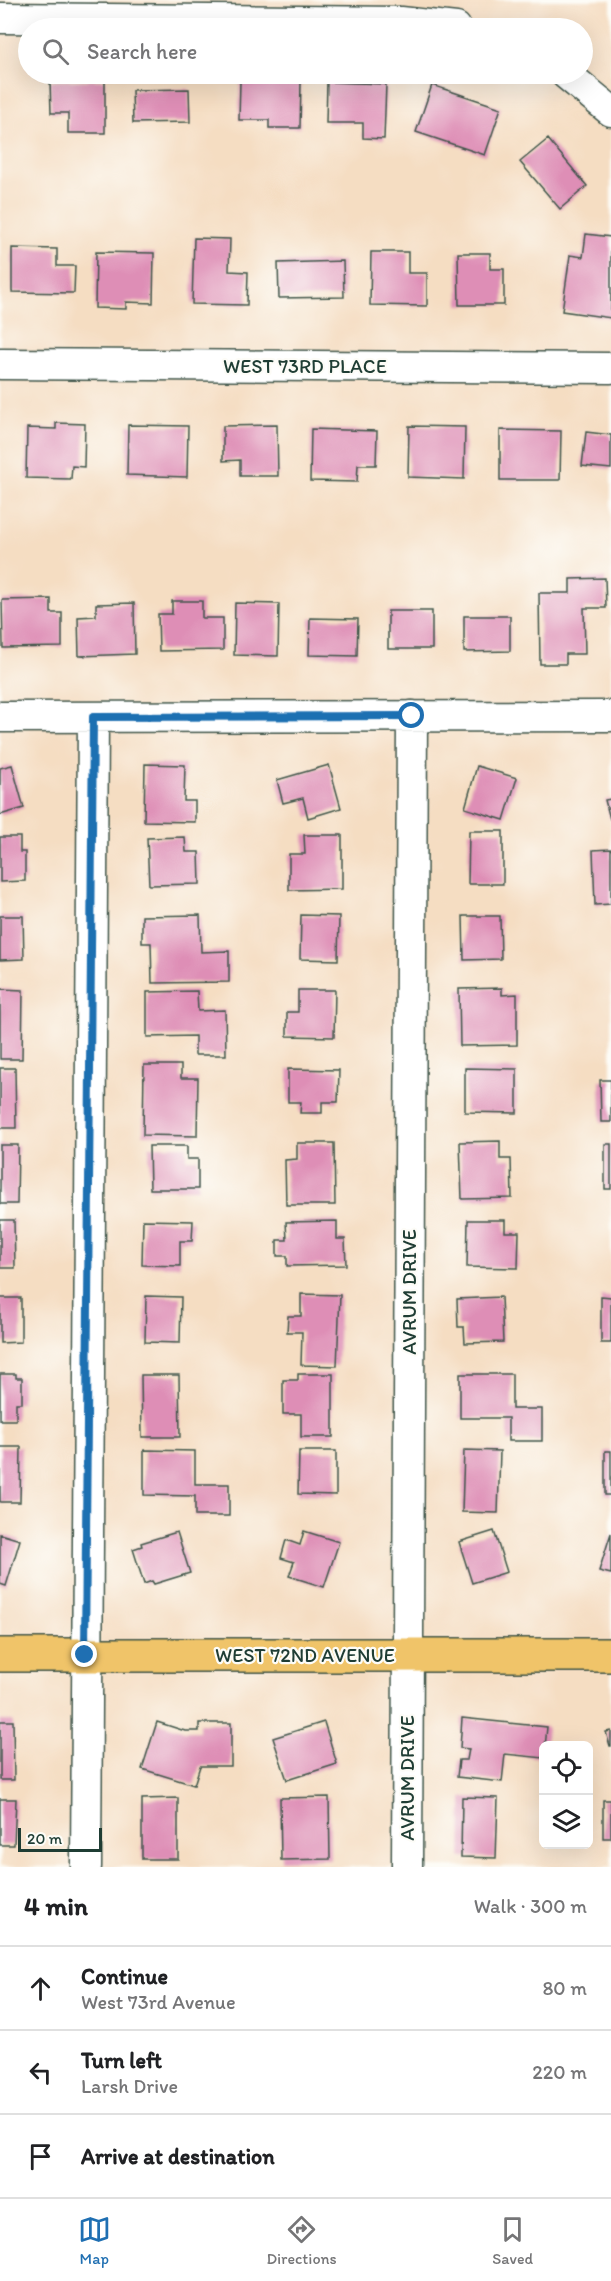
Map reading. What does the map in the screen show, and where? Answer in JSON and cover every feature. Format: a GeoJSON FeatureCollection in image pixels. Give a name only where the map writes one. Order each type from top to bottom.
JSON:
{"type":"FeatureCollection","features":[{"type":"Feature","properties":{"kind":"main road","name":"WEST 72ND AVENUE"},"geometry":{"type":"LineString","coordinates":[[0,1655],[611,1655]]}},
{"type":"Feature","properties":{"kind":"street"},"geometry":{"type":"LineString","coordinates":[[0,18],[49,9],[293,18]]}},
{"type":"Feature","properties":{"kind":"street"},"geometry":{"type":"LineString","coordinates":[[579,84],[611,111]]}},
{"type":"Feature","properties":{"kind":"street","name":"WEST 73RD PLACE"},"geometry":{"type":"LineString","coordinates":[[0,364],[611,368]]}},
{"type":"Feature","properties":{"kind":"street","name":"AVRUM DRIVE"},"geometry":{"type":"LineString","coordinates":[[407,1867],[412,716]]}},
{"type":"Feature","properties":{"kind":"street"},"geometry":{"type":"LineString","coordinates":[[0,717],[611,716]]}},
{"type":"Feature","properties":{"kind":"street"},"geometry":{"type":"LineString","coordinates":[[86,1867],[85,1655],[93,717]]}},
{"type":"Feature","properties":{"kind":"building"},"geometry":{"type":"Polygon","coordinates":[[[50,84],[105,84],[105,133],[68,133],[68,113],[51,113],[50,84]]]}},
{"type":"Feature","properties":{"kind":"building"},"geometry":{"type":"Polygon","coordinates":[[[240,84],[301,84],[300,128],[269,128],[269,120],[239,120],[240,84]]]}},
{"type":"Feature","properties":{"kind":"building"},"geometry":{"type":"Polygon","coordinates":[[[327,84],[386,84],[384,139],[363,138],[363,123],[326,123],[327,84]]]}},
{"type":"Feature","properties":{"kind":"building"},"geometry":{"type":"Polygon","coordinates":[[[432,85],[501,108],[485,155],[416,132],[432,85]]]}},
{"type":"Feature","properties":{"kind":"building"},"geometry":{"type":"Polygon","coordinates":[[[189,89],[190,122],[133,123],[132,90],[189,89]]]}},
{"type":"Feature","properties":{"kind":"building"},"geometry":{"type":"Polygon","coordinates":[[[548,139],[587,186],[560,209],[520,162],[548,139]]]}},
{"type":"Feature","properties":{"kind":"building"},"geometry":{"type":"Polygon","coordinates":[[[586,234],[611,237],[611,318],[562,311],[570,255],[583,257],[586,234]]]}},
{"type":"Feature","properties":{"kind":"building"},"geometry":{"type":"Polygon","coordinates":[[[194,238],[230,239],[229,271],[248,272],[247,305],[192,304],[194,238]]]}},
{"type":"Feature","properties":{"kind":"building"},"geometry":{"type":"Polygon","coordinates":[[[12,248],[57,249],[57,266],[75,266],[74,293],[12,292],[12,248]]]}},
{"type":"Feature","properties":{"kind":"building"},"geometry":{"type":"Polygon","coordinates":[[[96,252],[154,253],[153,303],[126,302],[126,309],[95,308],[96,252]]]}},
{"type":"Feature","properties":{"kind":"building"},"geometry":{"type":"Polygon","coordinates":[[[371,252],[408,252],[408,273],[427,273],[427,306],[370,305],[371,252]]]}},
{"type":"Feature","properties":{"kind":"building"},"geometry":{"type":"Polygon","coordinates":[[[458,253],[490,253],[490,269],[504,269],[504,305],[459,305],[458,253]]]}},
{"type":"Feature","properties":{"kind":"building"},"geometry":{"type":"Polygon","coordinates":[[[343,261],[344,297],[279,298],[278,263],[343,261]]]}},
{"type":"Feature","properties":{"kind":"building"},"geometry":{"type":"Polygon","coordinates":[[[56,423],[85,424],[84,467],[72,466],[71,479],[26,478],[27,428],[56,429],[56,423]]]}},
{"type":"Feature","properties":{"kind":"building"},"geometry":{"type":"Polygon","coordinates":[[[128,425],[188,426],[187,477],[127,475],[128,425]]]}},
{"type":"Feature","properties":{"kind":"building"},"geometry":{"type":"Polygon","coordinates":[[[277,425],[278,476],[240,476],[240,460],[223,461],[223,426],[277,425]]]}},
{"type":"Feature","properties":{"kind":"building"},"geometry":{"type":"Polygon","coordinates":[[[409,426],[465,427],[464,479],[408,477],[409,426]]]}},
{"type":"Feature","properties":{"kind":"building"},"geometry":{"type":"Polygon","coordinates":[[[311,429],[377,431],[376,465],[358,465],[357,482],[310,481],[311,429]]]}},
{"type":"Feature","properties":{"kind":"building"},"geometry":{"type":"Polygon","coordinates":[[[500,430],[561,431],[560,480],[500,480],[500,430]]]}},
{"type":"Feature","properties":{"kind":"building"},"geometry":{"type":"Polygon","coordinates":[[[586,432],[611,435],[611,469],[582,466],[586,432]]]}},
{"type":"Feature","properties":{"kind":"building"},"geometry":{"type":"Polygon","coordinates":[[[605,578],[606,608],[584,608],[585,654],[566,654],[566,664],[540,664],[539,593],[570,593],[570,579],[605,578]]]}},
{"type":"Feature","properties":{"kind":"building"},"geometry":{"type":"Polygon","coordinates":[[[51,599],[51,613],[62,613],[62,647],[3,648],[2,600],[51,599]]]}},
{"type":"Feature","properties":{"kind":"building"},"geometry":{"type":"Polygon","coordinates":[[[172,601],[202,601],[202,618],[223,618],[223,650],[159,651],[158,614],[172,614],[172,601]]]}},
{"type":"Feature","properties":{"kind":"building"},"geometry":{"type":"Polygon","coordinates":[[[134,603],[135,654],[79,656],[78,617],[96,616],[96,604],[134,603]]]}},
{"type":"Feature","properties":{"kind":"building"},"geometry":{"type":"Polygon","coordinates":[[[235,603],[279,604],[278,656],[234,655],[235,603]]]}},
{"type":"Feature","properties":{"kind":"building"},"geometry":{"type":"Polygon","coordinates":[[[388,611],[432,611],[432,649],[388,649],[388,611]]]}},
{"type":"Feature","properties":{"kind":"building"},"geometry":{"type":"Polygon","coordinates":[[[464,616],[510,616],[510,651],[464,652],[464,616]]]}},
{"type":"Feature","properties":{"kind":"building"},"geometry":{"type":"Polygon","coordinates":[[[310,618],[358,619],[357,656],[309,655],[310,618]]]}},
{"type":"Feature","properties":{"kind":"building"},"geometry":{"type":"Polygon","coordinates":[[[145,764],[185,765],[184,801],[195,801],[195,822],[144,821],[145,764]]]}},
{"type":"Feature","properties":{"kind":"building"},"geometry":{"type":"Polygon","coordinates":[[[12,765],[24,808],[0,815],[0,768],[12,765]]]}},
{"type":"Feature","properties":{"kind":"building"},"geometry":{"type":"Polygon","coordinates":[[[329,765],[341,808],[308,818],[303,798],[283,803],[277,780],[329,765]]]}},
{"type":"Feature","properties":{"kind":"building"},"geometry":{"type":"Polygon","coordinates":[[[477,766],[517,778],[504,820],[465,808],[477,766]]]}},
{"type":"Feature","properties":{"kind":"building"},"geometry":{"type":"Polygon","coordinates":[[[611,799],[611,819],[610,819],[605,800],[611,799]]]}},
{"type":"Feature","properties":{"kind":"building"},"geometry":{"type":"Polygon","coordinates":[[[469,831],[503,831],[503,884],[468,884],[469,831]]]}},
{"type":"Feature","properties":{"kind":"building"},"geometry":{"type":"Polygon","coordinates":[[[304,835],[342,835],[342,889],[289,890],[289,854],[305,854],[304,835]]]}},
{"type":"Feature","properties":{"kind":"building"},"geometry":{"type":"Polygon","coordinates":[[[0,837],[20,837],[20,852],[25,852],[25,881],[0,882],[0,837]]]}},
{"type":"Feature","properties":{"kind":"building"},"geometry":{"type":"Polygon","coordinates":[[[185,837],[186,852],[199,852],[200,884],[149,885],[147,838],[185,837]]]}},
{"type":"Feature","properties":{"kind":"building"},"geometry":{"type":"Polygon","coordinates":[[[611,849],[611,904],[595,905],[593,850],[611,849]]]}},
{"type":"Feature","properties":{"kind":"building"},"geometry":{"type":"Polygon","coordinates":[[[200,915],[201,952],[229,951],[229,982],[152,983],[151,943],[142,943],[142,916],[200,915]]]}},
{"type":"Feature","properties":{"kind":"building"},"geometry":{"type":"Polygon","coordinates":[[[301,915],[339,916],[338,960],[300,959],[301,915]]]}},
{"type":"Feature","properties":{"kind":"building"},"geometry":{"type":"Polygon","coordinates":[[[0,916],[23,916],[24,959],[0,960],[0,916]]]}},
{"type":"Feature","properties":{"kind":"building"},"geometry":{"type":"Polygon","coordinates":[[[463,916],[500,916],[501,959],[464,960],[463,916]]]}},
{"type":"Feature","properties":{"kind":"building"},"geometry":{"type":"Polygon","coordinates":[[[502,988],[502,995],[517,994],[517,1045],[460,1046],[459,989],[502,988]]]}},
{"type":"Feature","properties":{"kind":"building"},"geometry":{"type":"Polygon","coordinates":[[[0,989],[23,990],[22,1059],[0,1059],[0,989]]]}},
{"type":"Feature","properties":{"kind":"building"},"geometry":{"type":"Polygon","coordinates":[[[298,990],[335,990],[334,1037],[287,1036],[287,1012],[298,1012],[298,990]]]}},
{"type":"Feature","properties":{"kind":"building"},"geometry":{"type":"Polygon","coordinates":[[[197,991],[198,1011],[225,1010],[226,1055],[195,1055],[195,1036],[147,1037],[147,992],[197,991]]]}},
{"type":"Feature","properties":{"kind":"building"},"geometry":{"type":"Polygon","coordinates":[[[144,1065],[181,1065],[181,1078],[198,1078],[197,1136],[143,1135],[144,1065]]]}},
{"type":"Feature","properties":{"kind":"building"},"geometry":{"type":"Polygon","coordinates":[[[0,1068],[15,1068],[16,1128],[0,1128],[0,1068]]]}},
{"type":"Feature","properties":{"kind":"building"},"geometry":{"type":"Polygon","coordinates":[[[465,1068],[517,1069],[517,1113],[465,1112],[465,1068]]]}},
{"type":"Feature","properties":{"kind":"building"},"geometry":{"type":"Polygon","coordinates":[[[288,1069],[339,1070],[338,1102],[322,1102],[322,1113],[300,1113],[301,1102],[288,1102],[288,1069]]]}},
{"type":"Feature","properties":{"kind":"building"},"geometry":{"type":"Polygon","coordinates":[[[600,1080],[611,1080],[611,1122],[601,1122],[600,1080]]]}},
{"type":"Feature","properties":{"kind":"building"},"geometry":{"type":"Polygon","coordinates":[[[500,1141],[500,1159],[511,1159],[512,1198],[462,1199],[460,1142],[500,1141]]]}},
{"type":"Feature","properties":{"kind":"building"},"geometry":{"type":"Polygon","coordinates":[[[297,1143],[334,1143],[335,1205],[286,1205],[285,1160],[297,1159],[297,1143]]]}},
{"type":"Feature","properties":{"kind":"building"},"geometry":{"type":"Polygon","coordinates":[[[605,1144],[611,1144],[611,1189],[605,1189],[605,1144]]]}},
{"type":"Feature","properties":{"kind":"building"},"geometry":{"type":"Polygon","coordinates":[[[0,1145],[18,1145],[17,1204],[0,1204],[0,1145]]]}},
{"type":"Feature","properties":{"kind":"building"},"geometry":{"type":"Polygon","coordinates":[[[149,1146],[187,1146],[187,1159],[198,1159],[198,1189],[150,1189],[149,1146]]]}},
{"type":"Feature","properties":{"kind":"building"},"geometry":{"type":"Polygon","coordinates":[[[0,1220],[14,1220],[15,1268],[0,1268],[0,1220]]]}},
{"type":"Feature","properties":{"kind":"building"},"geometry":{"type":"Polygon","coordinates":[[[143,1220],[193,1221],[192,1241],[180,1241],[180,1266],[142,1265],[143,1220]]]}},
{"type":"Feature","properties":{"kind":"building"},"geometry":{"type":"Polygon","coordinates":[[[468,1220],[505,1220],[505,1232],[519,1232],[518,1268],[467,1267],[468,1220]]]}},
{"type":"Feature","properties":{"kind":"building"},"geometry":{"type":"Polygon","coordinates":[[[337,1221],[337,1239],[345,1239],[346,1265],[287,1266],[287,1256],[277,1256],[277,1240],[287,1240],[286,1222],[337,1221]]]}},
{"type":"Feature","properties":{"kind":"building"},"geometry":{"type":"Polygon","coordinates":[[[301,1294],[340,1295],[337,1366],[301,1365],[302,1332],[287,1332],[288,1316],[301,1316],[301,1294]]]}},
{"type":"Feature","properties":{"kind":"building"},"geometry":{"type":"Polygon","coordinates":[[[146,1296],[181,1297],[180,1343],[145,1342],[146,1296]]]}},
{"type":"Feature","properties":{"kind":"building"},"geometry":{"type":"Polygon","coordinates":[[[601,1296],[611,1297],[611,1343],[601,1343],[601,1296]]]}},
{"type":"Feature","properties":{"kind":"building"},"geometry":{"type":"Polygon","coordinates":[[[501,1297],[503,1342],[465,1343],[464,1327],[458,1327],[457,1299],[501,1297]]]}},
{"type":"Feature","properties":{"kind":"building"},"geometry":{"type":"Polygon","coordinates":[[[0,1298],[21,1298],[21,1342],[0,1343],[0,1298]]]}},
{"type":"Feature","properties":{"kind":"building"},"geometry":{"type":"Polygon","coordinates":[[[0,1374],[16,1374],[16,1378],[22,1378],[22,1403],[16,1403],[16,1420],[0,1420],[0,1374]]]}},
{"type":"Feature","properties":{"kind":"building"},"geometry":{"type":"Polygon","coordinates":[[[298,1374],[333,1374],[333,1437],[301,1437],[301,1414],[283,1414],[283,1380],[298,1380],[298,1374]]]}},
{"type":"Feature","properties":{"kind":"building"},"geometry":{"type":"Polygon","coordinates":[[[460,1374],[512,1374],[512,1409],[542,1409],[542,1441],[508,1441],[508,1418],[460,1418],[460,1374]]]}},
{"type":"Feature","properties":{"kind":"building"},"geometry":{"type":"Polygon","coordinates":[[[141,1375],[179,1375],[180,1437],[142,1437],[141,1375]]]}},
{"type":"Feature","properties":{"kind":"building"},"geometry":{"type":"Polygon","coordinates":[[[0,1447],[21,1447],[20,1502],[0,1502],[0,1447]]]}},
{"type":"Feature","properties":{"kind":"building"},"geometry":{"type":"Polygon","coordinates":[[[144,1450],[195,1451],[195,1484],[229,1484],[229,1516],[195,1516],[195,1496],[144,1495],[144,1450]]]}},
{"type":"Feature","properties":{"kind":"building"},"geometry":{"type":"Polygon","coordinates":[[[464,1450],[500,1451],[498,1513],[462,1512],[464,1450]]]}},
{"type":"Feature","properties":{"kind":"building"},"geometry":{"type":"Polygon","coordinates":[[[299,1451],[336,1451],[336,1495],[298,1494],[299,1451]]]}},
{"type":"Feature","properties":{"kind":"building"},"geometry":{"type":"Polygon","coordinates":[[[605,1451],[611,1451],[611,1495],[605,1495],[605,1451]]]}},
{"type":"Feature","properties":{"kind":"building"},"geometry":{"type":"Polygon","coordinates":[[[304,1531],[339,1542],[324,1587],[289,1576],[294,1562],[281,1558],[286,1540],[300,1545],[304,1531]]]}},
{"type":"Feature","properties":{"kind":"building"},"geometry":{"type":"Polygon","coordinates":[[[494,1531],[507,1572],[472,1583],[459,1542],[494,1531]]]}},
{"type":"Feature","properties":{"kind":"building"},"geometry":{"type":"Polygon","coordinates":[[[177,1532],[190,1573],[154,1584],[152,1581],[144,1584],[133,1549],[142,1546],[141,1543],[177,1532]]]}},
{"type":"Feature","properties":{"kind":"building"},"geometry":{"type":"Polygon","coordinates":[[[611,1533],[611,1574],[599,1571],[611,1533]]]}},
{"type":"Feature","properties":{"kind":"building"},"geometry":{"type":"Polygon","coordinates":[[[0,1534],[20,1540],[6,1586],[0,1584],[0,1534]]]}},
{"type":"Feature","properties":{"kind":"building"},"geometry":{"type":"Polygon","coordinates":[[[462,1718],[547,1727],[546,1741],[539,1741],[539,1757],[505,1754],[502,1782],[457,1777],[459,1760],[467,1760],[469,1749],[460,1748],[462,1718]]]}},
{"type":"Feature","properties":{"kind":"building"},"geometry":{"type":"Polygon","coordinates":[[[0,1721],[13,1721],[14,1780],[0,1780],[0,1721]]]}},
{"type":"Feature","properties":{"kind":"building"},"geometry":{"type":"Polygon","coordinates":[[[157,1722],[185,1731],[199,1731],[199,1723],[231,1723],[231,1766],[200,1766],[194,1785],[142,1769],[157,1722]]]}},
{"type":"Feature","properties":{"kind":"building"},"geometry":{"type":"Polygon","coordinates":[[[324,1722],[337,1764],[287,1780],[273,1738],[324,1722]]]}},
{"type":"Feature","properties":{"kind":"building"},"geometry":{"type":"Polygon","coordinates":[[[611,1731],[611,1746],[610,1746],[606,1732],[611,1731]]]}},
{"type":"Feature","properties":{"kind":"building"},"geometry":{"type":"Polygon","coordinates":[[[329,1797],[330,1859],[281,1860],[280,1798],[329,1797]]]}},
{"type":"Feature","properties":{"kind":"building"},"geometry":{"type":"Polygon","coordinates":[[[462,1797],[498,1798],[496,1858],[461,1857],[462,1797]]]}},
{"type":"Feature","properties":{"kind":"building"},"geometry":{"type":"Polygon","coordinates":[[[178,1798],[178,1859],[142,1859],[142,1799],[178,1798]]]}},
{"type":"Feature","properties":{"kind":"building"},"geometry":{"type":"Polygon","coordinates":[[[0,1799],[16,1799],[14,1845],[0,1845],[0,1799]]]}},
{"type":"Feature","properties":{"kind":"building"},"geometry":{"type":"Polygon","coordinates":[[[603,1800],[611,1800],[611,1838],[603,1838],[603,1800]]]}},
{"type":"Feature","properties":{"kind":"route"},"geometry":{"type":"LineString","coordinates":[[85,1655],[93,717],[412,716]]}}]}
